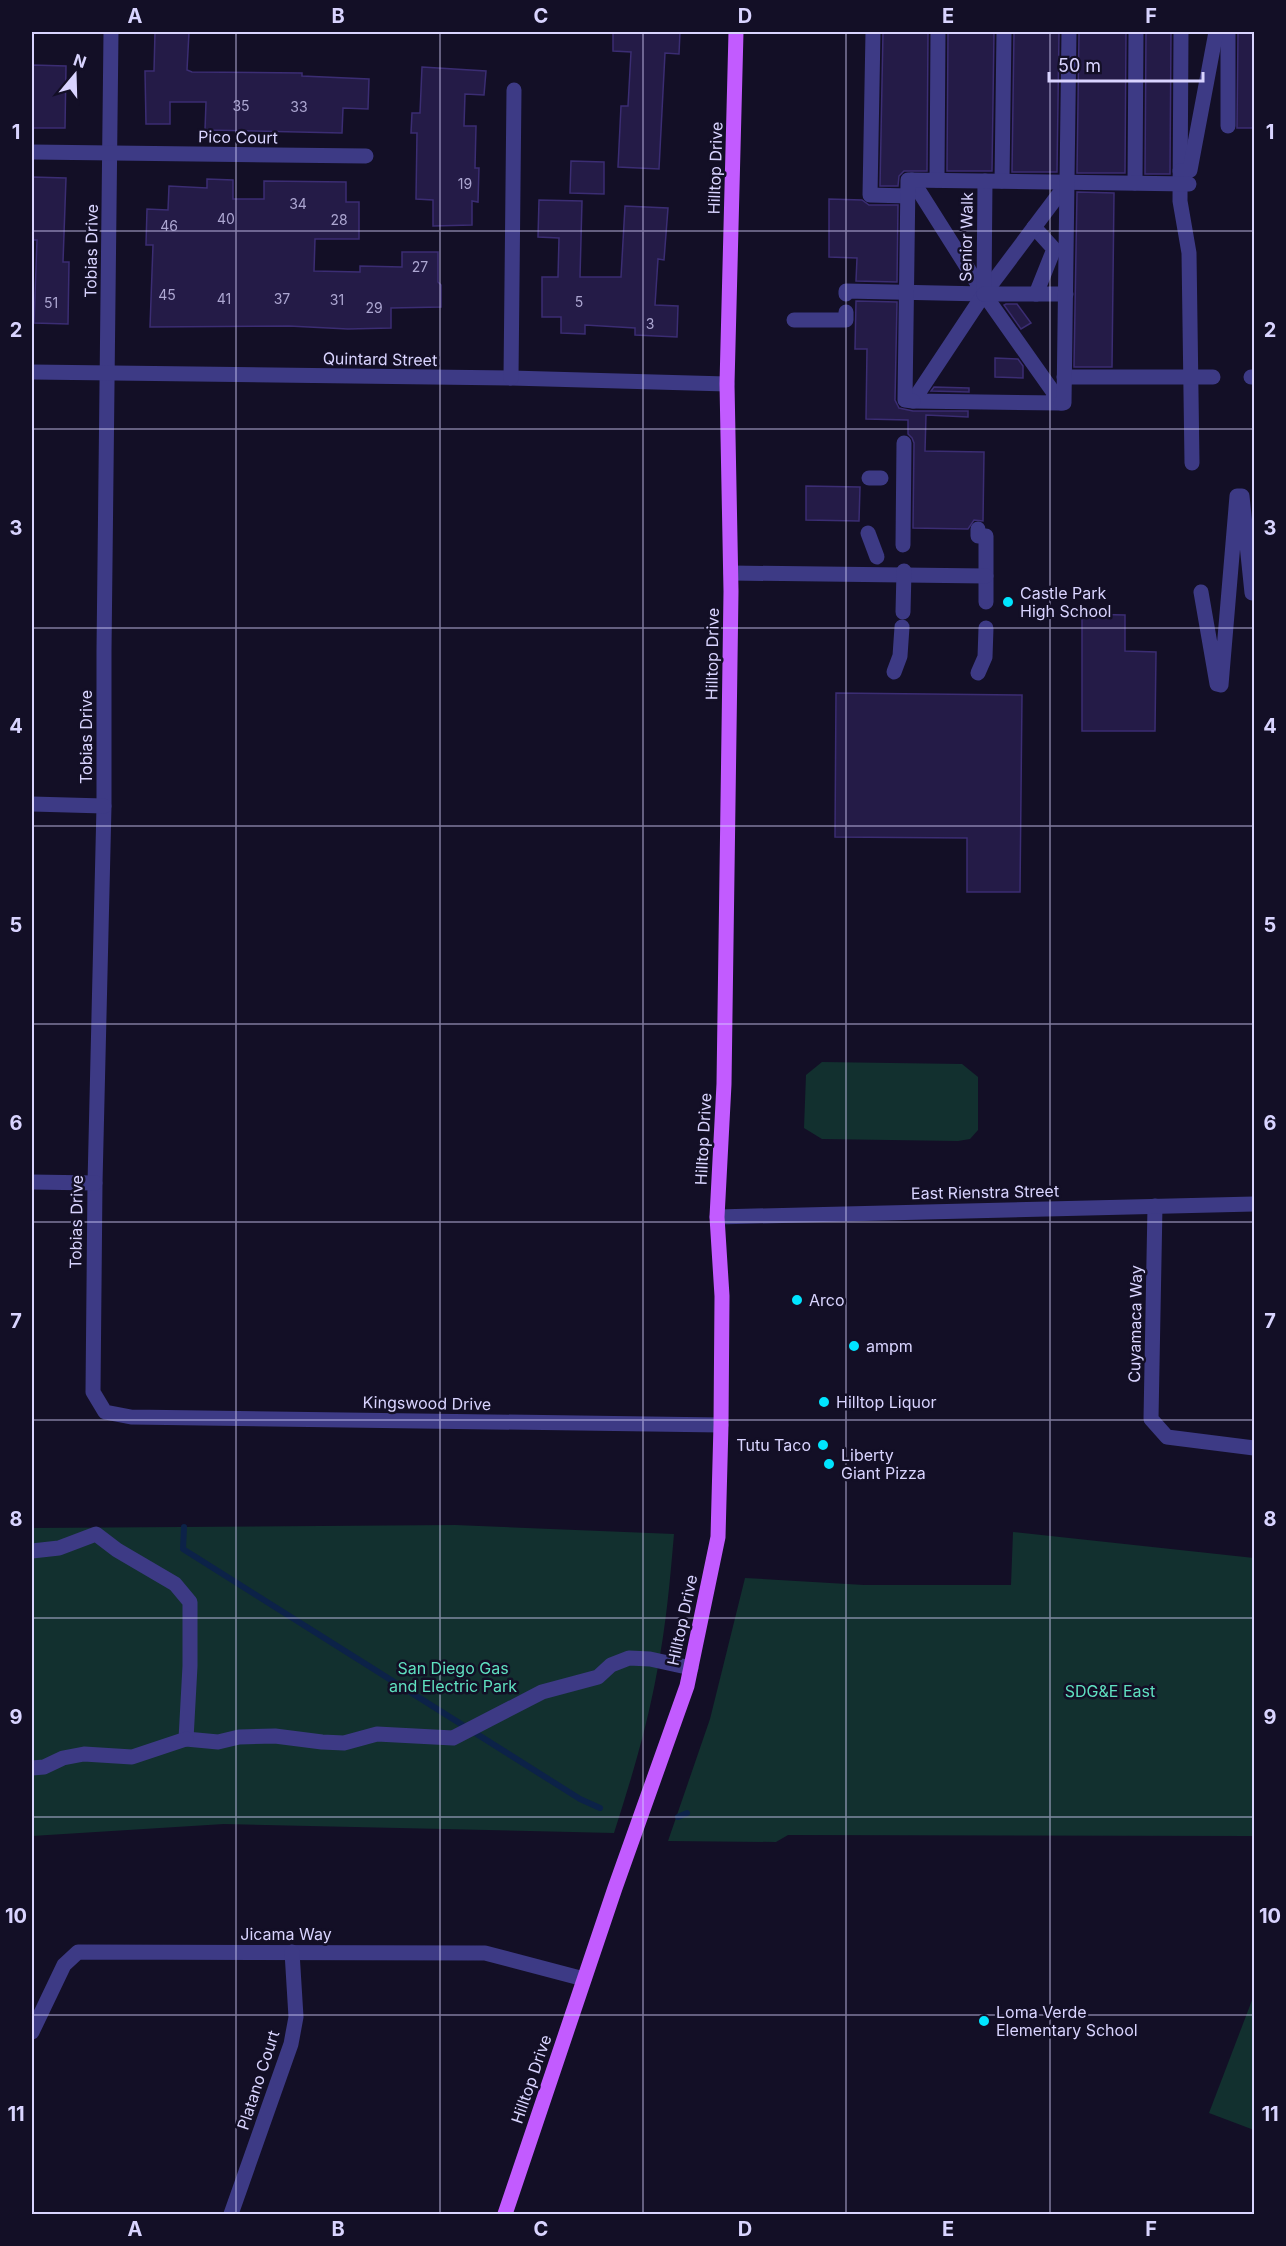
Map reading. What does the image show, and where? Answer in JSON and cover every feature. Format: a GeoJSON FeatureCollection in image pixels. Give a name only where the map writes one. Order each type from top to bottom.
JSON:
{"type":"FeatureCollection","features":[{"type":"Feature","properties":{"kind":"main road","name":"Hilltop Drive"},"geometry":{"type":"LineString","coordinates":[[505,2214],[584,1979],[687,1686],[718,1538],[722,1425],[722,1296],[717,1216],[724,1084],[731,573],[727,384],[736,32]]}},
{"type":"Feature","properties":{"kind":"street","name":"Tobias Drive"},"geometry":{"type":"LineString","coordinates":[[111,32],[104,806],[95,1183],[93,1392],[105,1412],[131,1417]]}},
{"type":"Feature","properties":{"kind":"street"},"geometry":{"type":"LineString","coordinates":[[873,32],[870,195],[908,196]]}},
{"type":"Feature","properties":{"kind":"street"},"geometry":{"type":"LineString","coordinates":[[937,180],[938,32]]}},
{"type":"Feature","properties":{"kind":"street"},"geometry":{"type":"LineString","coordinates":[[1002,181],[1004,32]]}},
{"type":"Feature","properties":{"kind":"street"},"geometry":{"type":"LineString","coordinates":[[1069,32],[1068,182],[1061,249],[1066,294],[1064,404],[905,400],[908,180],[937,180],[985,181],[1002,181],[1068,182],[1135,183],[1183,179],[1190,170],[1216,32]]}},
{"type":"Feature","properties":{"kind":"street"},"geometry":{"type":"LineString","coordinates":[[1135,183],[1136,32]]}},
{"type":"Feature","properties":{"kind":"street"},"geometry":{"type":"LineString","coordinates":[[1182,32],[1183,179],[1180,201],[1189,253],[1192,463]]}},
{"type":"Feature","properties":{"kind":"street"},"geometry":{"type":"LineString","coordinates":[[1228,32],[1228,126]]}},
{"type":"Feature","properties":{"kind":"street"},"geometry":{"type":"LineString","coordinates":[[511,378],[514,90]]}},
{"type":"Feature","properties":{"kind":"street","name":"Pico Court"},"geometry":{"type":"LineString","coordinates":[[32,152],[366,156]]}},
{"type":"Feature","properties":{"kind":"street"},"geometry":{"type":"LineString","coordinates":[[912,180],[984,294],[1061,404]]}},
{"type":"Feature","properties":{"kind":"street","name":"Senior Walk"},"geometry":{"type":"LineString","coordinates":[[984,294],[985,181]]}},
{"type":"Feature","properties":{"kind":"street"},"geometry":{"type":"LineString","coordinates":[[913,401],[984,294],[1068,182]]}},
{"type":"Feature","properties":{"kind":"street"},"geometry":{"type":"LineString","coordinates":[[1034,227],[1061,249]]}},
{"type":"Feature","properties":{"kind":"street"},"geometry":{"type":"LineString","coordinates":[[1036,294],[1061,249]]}},
{"type":"Feature","properties":{"kind":"street"},"geometry":{"type":"LineString","coordinates":[[846,294],[846,291],[1066,294]]}},
{"type":"Feature","properties":{"kind":"street"},"geometry":{"type":"LineString","coordinates":[[794,320],[846,320],[846,312]]}},
{"type":"Feature","properties":{"kind":"street","name":"Quintard Street"},"geometry":{"type":"LineString","coordinates":[[32,372],[511,378],[727,384]]}},
{"type":"Feature","properties":{"kind":"street"},"geometry":{"type":"LineString","coordinates":[[1064,377],[1213,377]]}},
{"type":"Feature","properties":{"kind":"street"},"geometry":{"type":"LineString","coordinates":[[904,443],[901,479],[907,536]]}},
{"type":"Feature","properties":{"kind":"street"},"geometry":{"type":"LineString","coordinates":[[1201,592],[1217,684],[1221,685],[1237,496],[1242,496],[1252,593]]}},
{"type":"Feature","properties":{"kind":"street"},"geometry":{"type":"LineString","coordinates":[[978,529],[978,536],[986,536],[986,602]]}},
{"type":"Feature","properties":{"kind":"street"},"geometry":{"type":"LineString","coordinates":[[868,533],[877,556]]}},
{"type":"Feature","properties":{"kind":"street"},"geometry":{"type":"LineString","coordinates":[[731,573],[904,573],[986,576]]}},
{"type":"Feature","properties":{"kind":"street"},"geometry":{"type":"LineString","coordinates":[[894,672],[900,656],[904,573]]}},
{"type":"Feature","properties":{"kind":"street"},"geometry":{"type":"LineString","coordinates":[[978,673],[985,657],[986,628]]}},
{"type":"Feature","properties":{"kind":"street"},"geometry":{"type":"LineString","coordinates":[[32,804],[104,806]]}},
{"type":"Feature","properties":{"kind":"street"},"geometry":{"type":"LineString","coordinates":[[32,1182],[95,1183]]}},
{"type":"Feature","properties":{"kind":"street","name":"East Rienstra Street"},"geometry":{"type":"LineString","coordinates":[[717,1216],[1254,1204]]}},
{"type":"Feature","properties":{"kind":"street","name":"Cuyamaca Way"},"geometry":{"type":"LineString","coordinates":[[1155,1206],[1151,1419],[1167,1437],[1254,1448]]}},
{"type":"Feature","properties":{"kind":"street","name":"Kingswood Drive"},"geometry":{"type":"LineString","coordinates":[[131,1417],[722,1425]]}},
{"type":"Feature","properties":{"kind":"street"},"geometry":{"type":"LineString","coordinates":[[32,1551],[59,1548],[96,1534],[117,1550],[175,1584],[190,1602],[190,1665],[186,1739]]}},
{"type":"Feature","properties":{"kind":"street"},"geometry":{"type":"LineString","coordinates":[[32,1768],[44,1767],[63,1758],[84,1754],[132,1757],[186,1739],[218,1742],[240,1737],[275,1736],[344,1743],[378,1734],[453,1738],[542,1692],[598,1677],[611,1665],[629,1658],[650,1659],[691,1668]]}},
{"type":"Feature","properties":{"kind":"street","name":"Jicama Way"},"geometry":{"type":"LineString","coordinates":[[32,2032],[64,1965],[78,1952],[485,1953],[584,1979]]}},
{"type":"Feature","properties":{"kind":"street","name":"Platano Court"},"geometry":{"type":"LineString","coordinates":[[231,2214],[291,2044],[296,2017],[292,1952]]}},
{"type":"Feature","properties":{"kind":"green space"},"geometry":{"type":"Polygon","coordinates":[[[822,1062],[962,1064],[978,1077],[978,1130],[970,1139],[958,1141],[822,1139],[804,1128],[806,1075],[822,1062]]]}},
{"type":"Feature","properties":{"kind":"green space","name":"San Diego Gas and Electric Park"},"geometry":{"type":"Polygon","coordinates":[[[455,1525],[674,1534],[665,1621],[653,1693],[614,1833],[224,1824],[32,1836],[32,1528],[455,1525]]]}},
{"type":"Feature","properties":{"kind":"green space","name":"SDG&E East"},"geometry":{"type":"Polygon","coordinates":[[[1013,1532],[1254,1558],[1254,1836],[788,1835],[776,1842],[668,1841],[710,1719],[745,1578],[864,1585],[1011,1585],[1013,1532]]]}},
{"type":"Feature","properties":{"kind":"green space"},"geometry":{"type":"Polygon","coordinates":[[[1254,1995],[1254,2130],[1209,2113],[1254,1995]]]}},
{"type":"Feature","properties":{"kind":"building"},"geometry":{"type":"Polygon","coordinates":[[[155,32],[189,32],[187,70],[192,72],[302,73],[302,76],[369,79],[368,109],[343,108],[342,133],[205,130],[206,102],[170,102],[170,124],[146,124],[145,71],[154,71],[155,32]]]}},
{"type":"Feature","properties":{"kind":"building"},"geometry":{"type":"Polygon","coordinates":[[[613,32],[680,32],[679,54],[665,53],[659,169],[618,167],[621,106],[628,106],[631,52],[613,51],[613,32]]]}},
{"type":"Feature","properties":{"kind":"building"},"geometry":{"type":"Polygon","coordinates":[[[883,32],[928,32],[927,171],[904,171],[899,176],[898,186],[880,186],[883,32]]]}},
{"type":"Feature","properties":{"kind":"building"},"geometry":{"type":"Polygon","coordinates":[[[948,32],[994,32],[992,171],[947,171],[948,32]]]}},
{"type":"Feature","properties":{"kind":"building"},"geometry":{"type":"Polygon","coordinates":[[[1014,32],[1059,32],[1057,172],[1012,172],[1014,32]]]}},
{"type":"Feature","properties":{"kind":"building"},"geometry":{"type":"Polygon","coordinates":[[[1079,32],[1126,32],[1125,173],[1077,173],[1079,32]]]}},
{"type":"Feature","properties":{"kind":"building"},"geometry":{"type":"Polygon","coordinates":[[[1146,32],[1171,32],[1170,174],[1145,174],[1146,32]]]}},
{"type":"Feature","properties":{"kind":"building"},"geometry":{"type":"Polygon","coordinates":[[[1238,32],[1254,32],[1254,128],[1237,128],[1238,32]]]}},
{"type":"Feature","properties":{"kind":"building"},"geometry":{"type":"Polygon","coordinates":[[[32,65],[66,66],[65,128],[32,128],[32,65]]]}},
{"type":"Feature","properties":{"kind":"building"},"geometry":{"type":"Polygon","coordinates":[[[422,67],[486,71],[484,95],[465,94],[464,126],[476,126],[475,168],[479,168],[478,202],[472,201],[472,225],[433,226],[433,200],[416,199],[417,133],[411,133],[412,113],[420,113],[422,67]]]}},
{"type":"Feature","properties":{"kind":"building"},"geometry":{"type":"Polygon","coordinates":[[[571,161],[604,162],[604,194],[570,193],[571,161]]]}},
{"type":"Feature","properties":{"kind":"building"},"geometry":{"type":"Polygon","coordinates":[[[32,177],[66,178],[63,262],[69,262],[68,324],[34,323],[37,240],[32,240],[32,177]]]}},
{"type":"Feature","properties":{"kind":"building"},"geometry":{"type":"Polygon","coordinates":[[[207,179],[233,180],[233,199],[264,199],[264,181],[346,182],[346,202],[359,202],[359,239],[315,239],[314,271],[360,272],[360,266],[402,267],[402,252],[438,252],[441,307],[391,308],[391,328],[150,327],[153,245],[146,245],[147,209],[168,210],[169,186],[207,188],[207,179]]]}},
{"type":"Feature","properties":{"kind":"building"},"geometry":{"type":"Polygon","coordinates":[[[1077,192],[1114,193],[1112,367],[1074,367],[1077,192]]]}},
{"type":"Feature","properties":{"kind":"building"},"geometry":{"type":"Polygon","coordinates":[[[829,199],[862,200],[869,205],[898,205],[897,282],[856,281],[857,258],[829,257],[829,199]]]}},
{"type":"Feature","properties":{"kind":"building"},"geometry":{"type":"Polygon","coordinates":[[[539,200],[582,201],[580,277],[621,277],[625,206],[668,208],[664,260],[658,259],[655,305],[678,306],[677,337],[635,335],[635,328],[585,325],[585,334],[561,333],[561,317],[542,317],[542,277],[558,277],[559,238],[538,237],[539,200]]]}},
{"type":"Feature","properties":{"kind":"building"},"geometry":{"type":"Polygon","coordinates":[[[856,301],[897,302],[895,400],[899,408],[913,411],[968,411],[968,417],[926,415],[925,451],[984,452],[983,521],[974,520],[968,529],[913,528],[914,443],[908,434],[908,420],[866,419],[867,349],[855,349],[856,301]]]}},
{"type":"Feature","properties":{"kind":"building"},"geometry":{"type":"Polygon","coordinates":[[[1017,304],[1031,323],[1021,329],[1004,305],[1017,304]]]}},
{"type":"Feature","properties":{"kind":"building"},"geometry":{"type":"Polygon","coordinates":[[[995,358],[1018,359],[1023,366],[1023,378],[995,377],[995,358]]]}},
{"type":"Feature","properties":{"kind":"building"},"geometry":{"type":"Polygon","coordinates":[[[934,387],[969,388],[969,392],[931,391],[934,387]]]}},
{"type":"Feature","properties":{"kind":"building"},"geometry":{"type":"Polygon","coordinates":[[[806,486],[860,487],[859,521],[806,520],[806,486]]]}},
{"type":"Feature","properties":{"kind":"building"},"geometry":{"type":"Polygon","coordinates":[[[1082,614],[1125,615],[1125,651],[1156,652],[1155,731],[1082,731],[1082,614]]]}},
{"type":"Feature","properties":{"kind":"building"},"geometry":{"type":"Polygon","coordinates":[[[836,693],[1022,695],[1020,892],[967,892],[967,838],[835,837],[836,693]]]}},
{"type":"Feature","properties":{"kind":"waterway"},"geometry":{"type":"LineString","coordinates":[[184,1527],[183,1549],[580,1799],[600,1808]]}},
{"type":"Feature","properties":{"kind":"waterway"},"geometry":{"type":"LineString","coordinates":[[678,1817],[687,1813]]}},
{"type":"Feature","properties":{"kind":"place","name":"Castle Park High School"},"geometry":{"type":"Point","coordinates":[1008,602]}},
{"type":"Feature","properties":{"kind":"place","name":"Arco"},"geometry":{"type":"Point","coordinates":[797,1300]}},
{"type":"Feature","properties":{"kind":"place","name":"ampm"},"geometry":{"type":"Point","coordinates":[854,1346]}},
{"type":"Feature","properties":{"kind":"place","name":"Hilltop Liquor"},"geometry":{"type":"Point","coordinates":[824,1402]}},
{"type":"Feature","properties":{"kind":"place","name":"Tutu Taco"},"geometry":{"type":"Point","coordinates":[823,1445]}},
{"type":"Feature","properties":{"kind":"place","name":"Liberty Giant Pizza"},"geometry":{"type":"Point","coordinates":[829,1464]}},
{"type":"Feature","properties":{"kind":"place","name":"Loma Verde Elementary School"},"geometry":{"type":"Point","coordinates":[984,2021]}}]}
